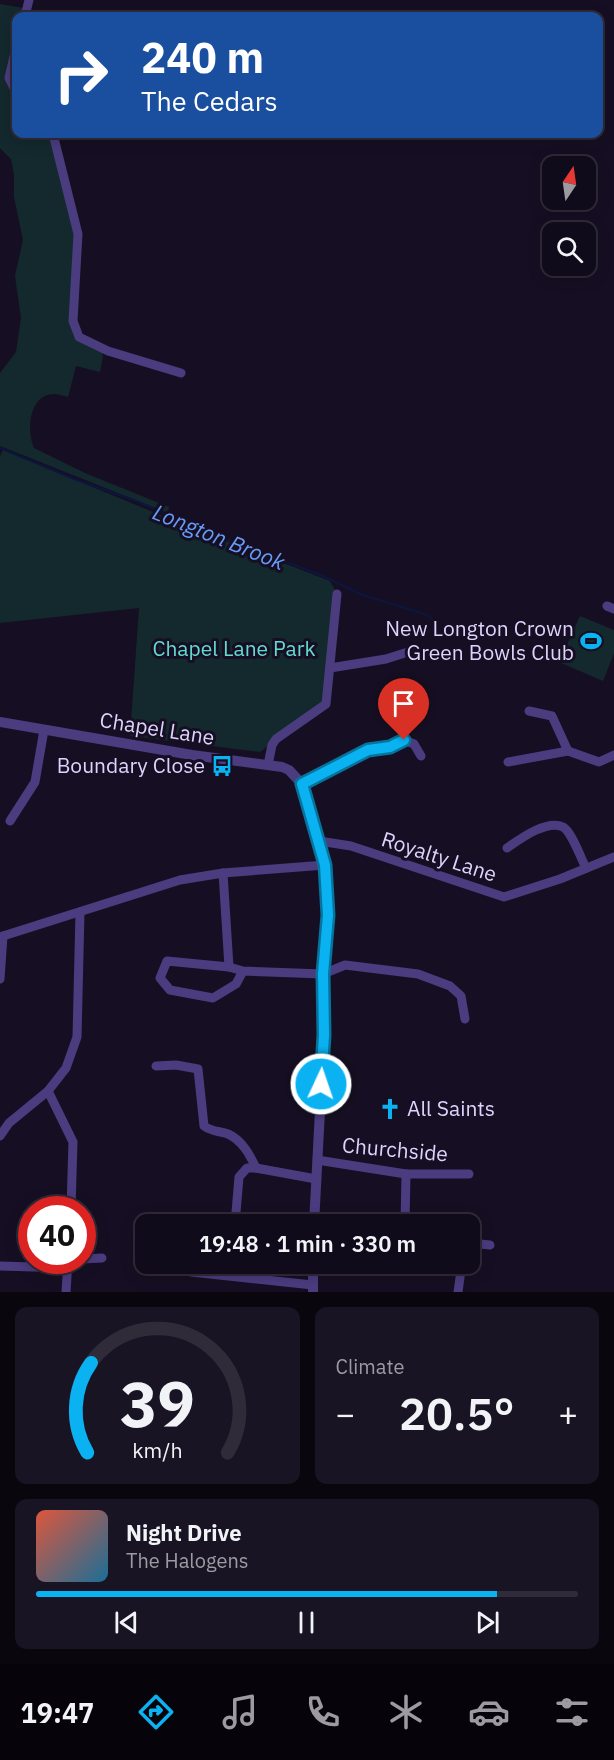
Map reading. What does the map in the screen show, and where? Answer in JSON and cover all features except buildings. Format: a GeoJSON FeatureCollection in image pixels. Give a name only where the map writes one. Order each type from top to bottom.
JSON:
{"type":"FeatureCollection","features":[{"type":"Feature","properties":{"kind":"street"},"geometry":{"type":"LineString","coordinates":[[12,65],[9,78],[12,84]]}},
{"type":"Feature","properties":{"kind":"street"},"geometry":{"type":"LineString","coordinates":[[54,138],[78,234],[73,321],[79,337],[108,351],[181,373]]}},
{"type":"Feature","properties":{"kind":"street"},"geometry":{"type":"LineString","coordinates":[[268,765],[272,745],[276,739],[326,704],[337,594]]}},
{"type":"Feature","properties":{"kind":"street"},"geometry":{"type":"LineString","coordinates":[[330,668],[386,659],[411,651]]}},
{"type":"Feature","properties":{"kind":"street"},"geometry":{"type":"LineString","coordinates":[[529,711],[552,716],[568,751]]}},
{"type":"Feature","properties":{"kind":"street","name":"Chapel Lane"},"geometry":{"type":"LineString","coordinates":[[0,722],[192,755],[268,765],[289,770],[302,784]]}},
{"type":"Feature","properties":{"kind":"street"},"geometry":{"type":"LineString","coordinates":[[10,821],[35,782],[44,730]]}},
{"type":"Feature","properties":{"kind":"street"},"geometry":{"type":"LineString","coordinates":[[314,1214],[324,1035],[323,974],[328,915],[325,865],[302,784],[368,750],[390,747],[404,740],[414,744],[421,756]]}},
{"type":"Feature","properties":{"kind":"street"},"geometry":{"type":"LineString","coordinates":[[508,762],[568,751],[599,762],[614,754]]}},
{"type":"Feature","properties":{"kind":"street"},"geometry":{"type":"LineString","coordinates":[[507,848],[529,833],[552,825],[563,827],[569,833],[586,868]]}},
{"type":"Feature","properties":{"kind":"street","name":"Royalty Lane"},"geometry":{"type":"LineString","coordinates":[[319,842],[351,846],[504,897],[614,857]]}},
{"type":"Feature","properties":{"kind":"street"},"geometry":{"type":"LineString","coordinates":[[0,979],[2,936],[180,880],[223,873],[325,865]]}},
{"type":"Feature","properties":{"kind":"street"},"geometry":{"type":"LineString","coordinates":[[223,873],[229,967]]}},
{"type":"Feature","properties":{"kind":"street"},"geometry":{"type":"LineString","coordinates":[[0,1136],[9,1123],[48,1091],[66,1068],[77,1037],[80,912]]}},
{"type":"Feature","properties":{"kind":"street"},"geometry":{"type":"LineString","coordinates":[[243,971],[236,984],[213,998],[170,990],[160,978],[167,961],[229,967],[243,971],[323,974],[345,965],[418,974],[450,986],[456,991],[461,996],[465,1019]]}},
{"type":"Feature","properties":{"kind":"street"},"geometry":{"type":"LineString","coordinates":[[156,1066],[176,1065],[198,1070],[204,1126],[210,1130],[228,1134],[236,1140],[250,1155],[256,1168]]}},
{"type":"Feature","properties":{"kind":"street"},"geometry":{"type":"LineString","coordinates":[[48,1091],[74,1142],[71,1196]]}},
{"type":"Feature","properties":{"kind":"street","name":"Churchside"},"geometry":{"type":"LineString","coordinates":[[317,1160],[406,1174],[469,1174]]}},
{"type":"Feature","properties":{"kind":"street"},"geometry":{"type":"LineString","coordinates":[[236,1214],[239,1177],[247,1168],[316,1179]]}},
{"type":"Feature","properties":{"kind":"street"},"geometry":{"type":"LineString","coordinates":[[405,1214],[406,1174]]}},
{"type":"Feature","properties":{"kind":"street"},"geometry":{"type":"LineString","coordinates":[[480,1244],[490,1245]]}},
{"type":"Feature","properties":{"kind":"street"},"geometry":{"type":"LineString","coordinates":[[96,1258],[102,1258]]}},
{"type":"Feature","properties":{"kind":"street"},"geometry":{"type":"LineString","coordinates":[[0,1266],[18,1265]]}},
{"type":"Feature","properties":{"kind":"street"},"geometry":{"type":"LineString","coordinates":[[66,1292],[67,1274]]}},
{"type":"Feature","properties":{"kind":"street"},"geometry":{"type":"LineString","coordinates":[[206,1274],[313,1288]]}},
{"type":"Feature","properties":{"kind":"street"},"geometry":{"type":"LineString","coordinates":[[458,1292],[460,1274]]}},
{"type":"Feature","properties":{"kind":"green space"},"geometry":{"type":"Polygon","coordinates":[[[0,4],[23,8],[22,12],[12,12],[12,50],[6,75],[12,88],[12,138],[52,138],[75,233],[70,324],[74,337],[102,352],[103,356],[100,372],[76,366],[68,397],[54,394],[39,400],[30,423],[34,448],[85,473],[169,507],[168,513],[0,446],[0,373],[16,352],[21,318],[15,276],[23,240],[14,197],[11,159],[0,148],[0,4]]]}},
{"type":"Feature","properties":{"kind":"green space","name":"Chapel Lane Park"},"geometry":{"type":"Polygon","coordinates":[[[3,450],[175,521],[330,581],[337,594],[327,701],[260,752],[130,736],[139,608],[0,623],[0,456],[3,450]]]}},
{"type":"Feature","properties":{"kind":"green space","name":"New Longton Crown Green Bowls Club"},"geometry":{"type":"Polygon","coordinates":[[[580,616],[614,630],[614,653],[603,681],[559,662],[580,616]]]}},
{"type":"Feature","properties":{"kind":"waterway","name":"Longton Brook"},"geometry":{"type":"LineString","coordinates":[[0,448],[323,576],[360,594],[427,615],[439,624]]}},
{"type":"Feature","properties":{"kind":"place","name":"New Longton Crown Green Bowls Club"},"geometry":{"type":"Point","coordinates":[591,641]}},
{"type":"Feature","properties":{"kind":"place","name":"Boundary Close"},"geometry":{"type":"Point","coordinates":[222,766]}},
{"type":"Feature","properties":{"kind":"place","name":"All Saints"},"geometry":{"type":"Point","coordinates":[390,1109]}},
{"type":"Feature","properties":{"kind":"route"},"geometry":{"type":"LineString","coordinates":[[321,1084],[324,1035],[323,974],[328,915],[325,865],[302,784],[368,750],[390,747],[404,740]]}}]}
